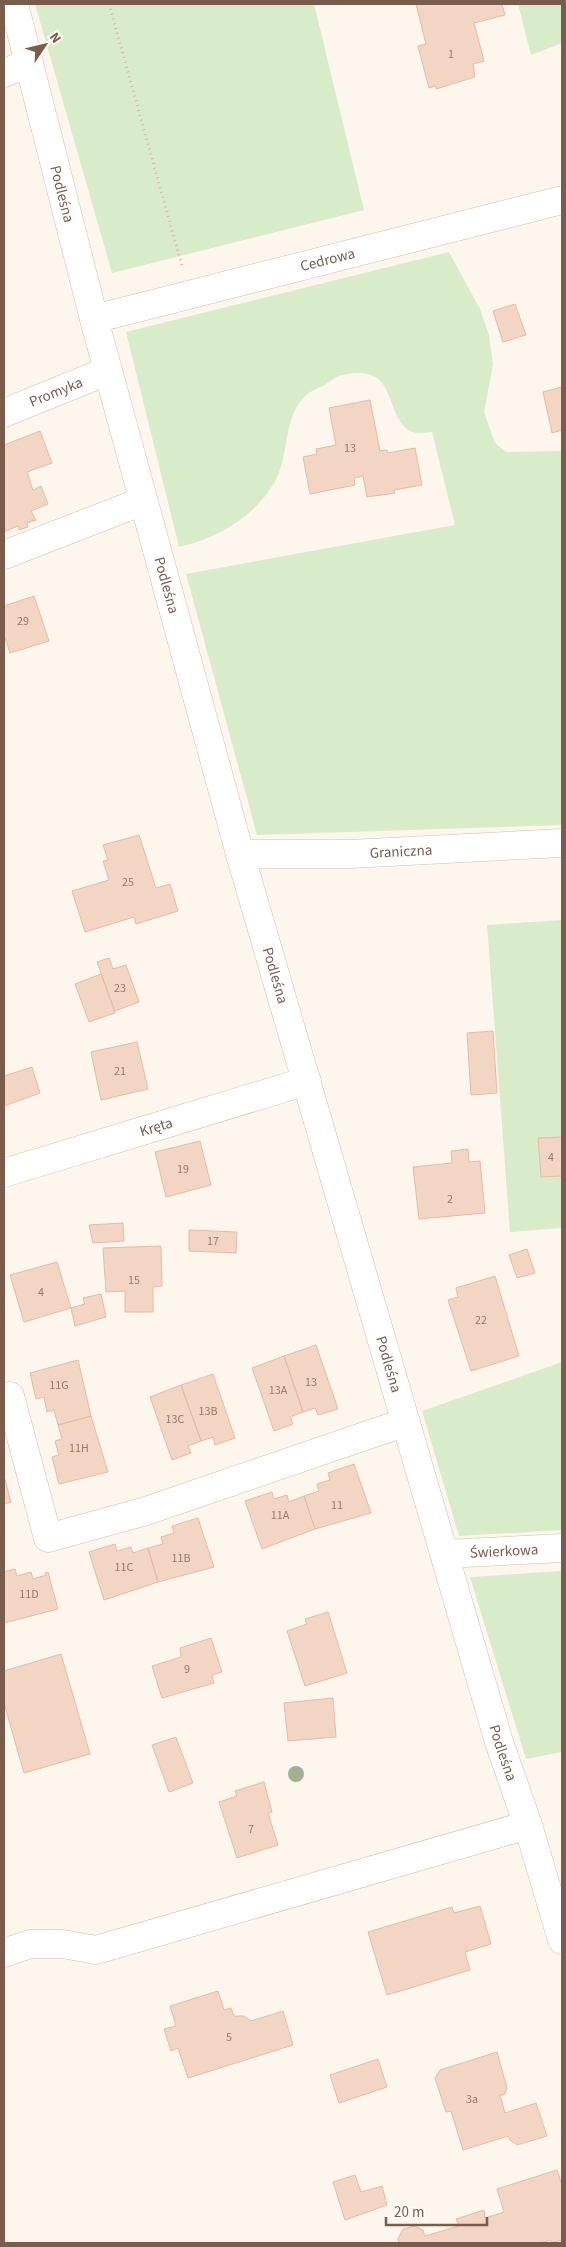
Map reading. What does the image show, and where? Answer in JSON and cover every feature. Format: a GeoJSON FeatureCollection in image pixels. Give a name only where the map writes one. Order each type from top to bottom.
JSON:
{"type":"FeatureCollection","features":[{"type":"Feature","properties":{"kind":"street","name":"Podleśna"},"geometry":{"type":"LineString","coordinates":[[14,4],[94,319],[240,854],[499,1742],[528,1825],[562,1940]]}},
{"type":"Feature","properties":{"kind":"street"},"geometry":{"type":"LineString","coordinates":[[4,73],[30,63]]}},
{"type":"Feature","properties":{"kind":"street","name":"Cedrowa"},"geometry":{"type":"LineString","coordinates":[[94,319],[562,200]]}},
{"type":"Feature","properties":{"kind":"street","name":"Promyka"},"geometry":{"type":"LineString","coordinates":[[4,413],[108,371]]}},
{"type":"Feature","properties":{"kind":"street"},"geometry":{"type":"LineString","coordinates":[[4,555],[143,501]]}},
{"type":"Feature","properties":{"kind":"street","name":"Graniczna"},"geometry":{"type":"LineString","coordinates":[[240,854],[350,854],[562,843]]}},
{"type":"Feature","properties":{"kind":"street","name":"Kręta"},"geometry":{"type":"LineString","coordinates":[[4,1173],[307,1081]]}},
{"type":"Feature","properties":{"kind":"street"},"geometry":{"type":"LineString","coordinates":[[10,1396],[48,1538],[146,1511],[406,1422]]}},
{"type":"Feature","properties":{"kind":"street","name":"Świerkowa"},"geometry":{"type":"LineString","coordinates":[[445,1554],[562,1548]]}},
{"type":"Feature","properties":{"kind":"street"},"geometry":{"type":"LineString","coordinates":[[4,1953],[30,1944],[63,1944],[96,1950],[528,1825]]}},
{"type":"Feature","properties":{"kind":"path"},"geometry":{"type":"LineString","coordinates":[[109,4],[190,295]]}},
{"type":"Feature","properties":{"kind":"green space"},"geometry":{"type":"Polygon","coordinates":[[[35,4],[314,4],[364,210],[112,273],[35,4]]]}},
{"type":"Feature","properties":{"kind":"green space"},"geometry":{"type":"Polygon","coordinates":[[[518,4],[562,4],[562,43],[531,55],[518,4]]]}},
{"type":"Feature","properties":{"kind":"green space"},"geometry":{"type":"Polygon","coordinates":[[[449,252],[480,309],[489,335],[493,365],[484,412],[495,443],[506,452],[562,451],[562,825],[257,835],[186,574],[455,525],[432,432],[416,433],[407,429],[400,421],[387,390],[373,376],[360,373],[343,375],[333,379],[306,395],[298,404],[293,414],[279,473],[274,483],[256,506],[233,525],[221,532],[179,547],[126,332],[449,252]]]}},
{"type":"Feature","properties":{"kind":"green space"},"geometry":{"type":"Polygon","coordinates":[[[562,920],[562,1228],[510,1232],[487,925],[562,920]]]}},
{"type":"Feature","properties":{"kind":"green space"},"geometry":{"type":"Polygon","coordinates":[[[562,1362],[562,1530],[459,1536],[422,1411],[562,1362]]]}},
{"type":"Feature","properties":{"kind":"green space"},"geometry":{"type":"Polygon","coordinates":[[[562,1571],[562,1752],[526,1759],[470,1577],[562,1571]]]}},
{"type":"Feature","properties":{"kind":"building"},"geometry":{"type":"Polygon","coordinates":[[[416,4],[502,4],[505,15],[474,23],[484,61],[473,64],[475,77],[436,89],[436,86],[429,88],[418,46],[426,44],[416,4]]]}},
{"type":"Feature","properties":{"kind":"building"},"geometry":{"type":"Polygon","coordinates":[[[515,304],[526,335],[503,342],[493,311],[515,304]]]}},
{"type":"Feature","properties":{"kind":"building"},"geometry":{"type":"Polygon","coordinates":[[[562,387],[562,430],[552,433],[543,392],[562,387]]]}},
{"type":"Feature","properties":{"kind":"building"},"geometry":{"type":"Polygon","coordinates":[[[370,400],[380,451],[387,450],[388,453],[415,448],[422,485],[394,490],[395,493],[367,497],[363,476],[354,478],[355,485],[310,494],[303,457],[317,454],[316,449],[336,445],[329,408],[370,400]]]}},
{"type":"Feature","properties":{"kind":"building"},"geometry":{"type":"Polygon","coordinates":[[[40,431],[52,463],[27,472],[33,490],[41,486],[48,504],[31,511],[36,520],[27,523],[28,527],[19,530],[18,526],[4,532],[4,445],[40,431]]]}},
{"type":"Feature","properties":{"kind":"building"},"geometry":{"type":"Polygon","coordinates":[[[34,596],[49,641],[10,653],[4,635],[4,606],[34,596]]]}},
{"type":"Feature","properties":{"kind":"building"},"geometry":{"type":"Polygon","coordinates":[[[139,835],[156,888],[170,884],[178,911],[136,924],[134,917],[85,932],[72,891],[109,880],[103,861],[108,860],[103,845],[139,835]]]}},
{"type":"Feature","properties":{"kind":"building"},"geometry":{"type":"Polygon","coordinates":[[[109,958],[113,969],[126,965],[139,1002],[115,1011],[97,962],[109,958]]]}},
{"type":"Feature","properties":{"kind":"building"},"geometry":{"type":"Polygon","coordinates":[[[101,974],[115,1013],[89,1022],[75,984],[101,974]]]}},
{"type":"Feature","properties":{"kind":"building"},"geometry":{"type":"Polygon","coordinates":[[[493,1031],[497,1093],[471,1095],[467,1033],[493,1031]]]}},
{"type":"Feature","properties":{"kind":"building"},"geometry":{"type":"Polygon","coordinates":[[[137,1042],[148,1089],[101,1100],[91,1052],[137,1042]]]}},
{"type":"Feature","properties":{"kind":"building"},"geometry":{"type":"Polygon","coordinates":[[[32,1067],[40,1093],[4,1106],[4,1076],[32,1067]]]}},
{"type":"Feature","properties":{"kind":"building"},"geometry":{"type":"Polygon","coordinates":[[[562,1137],[562,1176],[541,1177],[538,1138],[562,1137]]]}},
{"type":"Feature","properties":{"kind":"building"},"geometry":{"type":"Polygon","coordinates":[[[200,1141],[211,1185],[166,1197],[155,1152],[200,1141]]]}},
{"type":"Feature","properties":{"kind":"building"},"geometry":{"type":"Polygon","coordinates":[[[468,1149],[469,1162],[480,1161],[485,1213],[419,1219],[413,1167],[452,1163],[451,1151],[468,1149]]]}},
{"type":"Feature","properties":{"kind":"building"},"geometry":{"type":"Polygon","coordinates":[[[123,1223],[124,1241],[93,1243],[89,1225],[123,1223]]]}},
{"type":"Feature","properties":{"kind":"building"},"geometry":{"type":"Polygon","coordinates":[[[189,1230],[237,1232],[236,1253],[189,1251],[189,1230]]]}},
{"type":"Feature","properties":{"kind":"building"},"geometry":{"type":"Polygon","coordinates":[[[161,1246],[162,1286],[153,1287],[153,1312],[125,1312],[125,1291],[106,1292],[103,1248],[161,1246]]]}},
{"type":"Feature","properties":{"kind":"building"},"geometry":{"type":"Polygon","coordinates":[[[527,1249],[535,1273],[517,1278],[509,1255],[527,1249]]]}},
{"type":"Feature","properties":{"kind":"building"},"geometry":{"type":"Polygon","coordinates":[[[57,1262],[71,1308],[24,1322],[10,1275],[57,1262]]]}},
{"type":"Feature","properties":{"kind":"building"},"geometry":{"type":"Polygon","coordinates":[[[495,1276],[519,1356],[471,1371],[448,1300],[458,1297],[456,1288],[495,1276]]]}},
{"type":"Feature","properties":{"kind":"building"},"geometry":{"type":"Polygon","coordinates":[[[101,1294],[106,1317],[75,1326],[71,1308],[85,1304],[83,1298],[101,1294]]]}},
{"type":"Feature","properties":{"kind":"building"},"geometry":{"type":"Polygon","coordinates":[[[316,1345],[338,1409],[318,1415],[315,1408],[303,1412],[284,1356],[316,1345]]]}},
{"type":"Feature","properties":{"kind":"building"},"geometry":{"type":"Polygon","coordinates":[[[284,1356],[303,1412],[290,1417],[293,1424],[274,1431],[252,1368],[284,1356]]]}},
{"type":"Feature","properties":{"kind":"building"},"geometry":{"type":"Polygon","coordinates":[[[78,1360],[91,1416],[58,1425],[54,1410],[47,1412],[44,1397],[36,1399],[30,1373],[78,1360]]]}},
{"type":"Feature","properties":{"kind":"building"},"geometry":{"type":"Polygon","coordinates":[[[213,1374],[235,1438],[215,1445],[213,1437],[201,1441],[181,1385],[213,1374]]]}},
{"type":"Feature","properties":{"kind":"building"},"geometry":{"type":"Polygon","coordinates":[[[181,1385],[201,1441],[188,1446],[191,1453],[172,1460],[150,1397],[181,1385]]]}},
{"type":"Feature","properties":{"kind":"building"},"geometry":{"type":"Polygon","coordinates":[[[91,1416],[108,1472],[59,1484],[52,1457],[59,1455],[55,1441],[62,1439],[58,1425],[91,1416]]]}},
{"type":"Feature","properties":{"kind":"building"},"geometry":{"type":"Polygon","coordinates":[[[354,1464],[371,1513],[315,1529],[304,1496],[319,1491],[317,1484],[330,1480],[328,1473],[354,1464]]]}},
{"type":"Feature","properties":{"kind":"building"},"geometry":{"type":"Polygon","coordinates":[[[4,1476],[11,1502],[4,1504],[4,1476]]]}},
{"type":"Feature","properties":{"kind":"building"},"geometry":{"type":"Polygon","coordinates":[[[272,1492],[274,1499],[287,1495],[289,1502],[304,1496],[315,1529],[262,1549],[245,1501],[272,1492]]]}},
{"type":"Feature","properties":{"kind":"building"},"geometry":{"type":"Polygon","coordinates":[[[198,1518],[214,1567],[158,1582],[148,1548],[163,1544],[161,1537],[174,1533],[172,1526],[198,1518]]]}},
{"type":"Feature","properties":{"kind":"building"},"geometry":{"type":"Polygon","coordinates":[[[115,1544],[117,1551],[131,1547],[133,1553],[148,1548],[158,1582],[104,1600],[89,1552],[115,1544]]]}},
{"type":"Feature","properties":{"kind":"building"},"geometry":{"type":"Polygon","coordinates":[[[15,1569],[17,1576],[31,1572],[33,1579],[46,1575],[45,1573],[48,1572],[58,1609],[4,1623],[4,1572],[15,1569]]]}},
{"type":"Feature","properties":{"kind":"building"},"geometry":{"type":"Polygon","coordinates":[[[328,1612],[347,1673],[305,1686],[287,1631],[307,1624],[305,1619],[328,1612]]]}},
{"type":"Feature","properties":{"kind":"building"},"geometry":{"type":"Polygon","coordinates":[[[211,1638],[222,1672],[212,1675],[214,1683],[162,1698],[152,1666],[181,1657],[180,1648],[211,1638]]]}},
{"type":"Feature","properties":{"kind":"building"},"geometry":{"type":"Polygon","coordinates":[[[61,1654],[90,1754],[24,1773],[4,1703],[4,1671],[61,1654]]]}},
{"type":"Feature","properties":{"kind":"building"},"geometry":{"type":"Polygon","coordinates":[[[333,1698],[336,1737],[288,1741],[284,1703],[333,1698]]]}},
{"type":"Feature","properties":{"kind":"building"},"geometry":{"type":"Polygon","coordinates":[[[176,1737],[193,1783],[169,1792],[152,1745],[176,1737]]]}},
{"type":"Feature","properties":{"kind":"building"},"geometry":{"type":"Polygon","coordinates":[[[264,1782],[272,1812],[268,1813],[278,1845],[237,1858],[219,1802],[237,1796],[235,1791],[264,1782]]]}},
{"type":"Feature","properties":{"kind":"building"},"geometry":{"type":"Polygon","coordinates":[[[480,1906],[491,1944],[465,1952],[470,1970],[387,1995],[368,1932],[452,1907],[454,1913],[480,1906]]]}},
{"type":"Feature","properties":{"kind":"building"},"geometry":{"type":"Polygon","coordinates":[[[218,1991],[224,2010],[231,2008],[234,2016],[244,2016],[251,2021],[283,2011],[293,2045],[188,2078],[178,2048],[171,2051],[164,2029],[176,2026],[170,2006],[218,1991]]]}},
{"type":"Feature","properties":{"kind":"building"},"geometry":{"type":"Polygon","coordinates":[[[497,2052],[507,2088],[504,2095],[500,2095],[505,2113],[536,2103],[547,2136],[517,2145],[508,2136],[463,2150],[451,2111],[446,2112],[435,2078],[440,2070],[497,2052]]]}},
{"type":"Feature","properties":{"kind":"building"},"geometry":{"type":"Polygon","coordinates":[[[378,2059],[387,2087],[339,2103],[330,2075],[378,2059]]]}},
{"type":"Feature","properties":{"kind":"building"},"geometry":{"type":"Polygon","coordinates":[[[557,2170],[562,2185],[562,2240],[551,2243],[551,2240],[540,2243],[399,2243],[398,2239],[403,2229],[414,2226],[423,2230],[425,2236],[459,2226],[456,2219],[484,2210],[485,2218],[504,2212],[497,2189],[557,2170]]]}},
{"type":"Feature","properties":{"kind":"building"},"geometry":{"type":"Polygon","coordinates":[[[355,2175],[361,2192],[382,2186],[387,2205],[345,2220],[333,2182],[355,2175]]]}}]}
